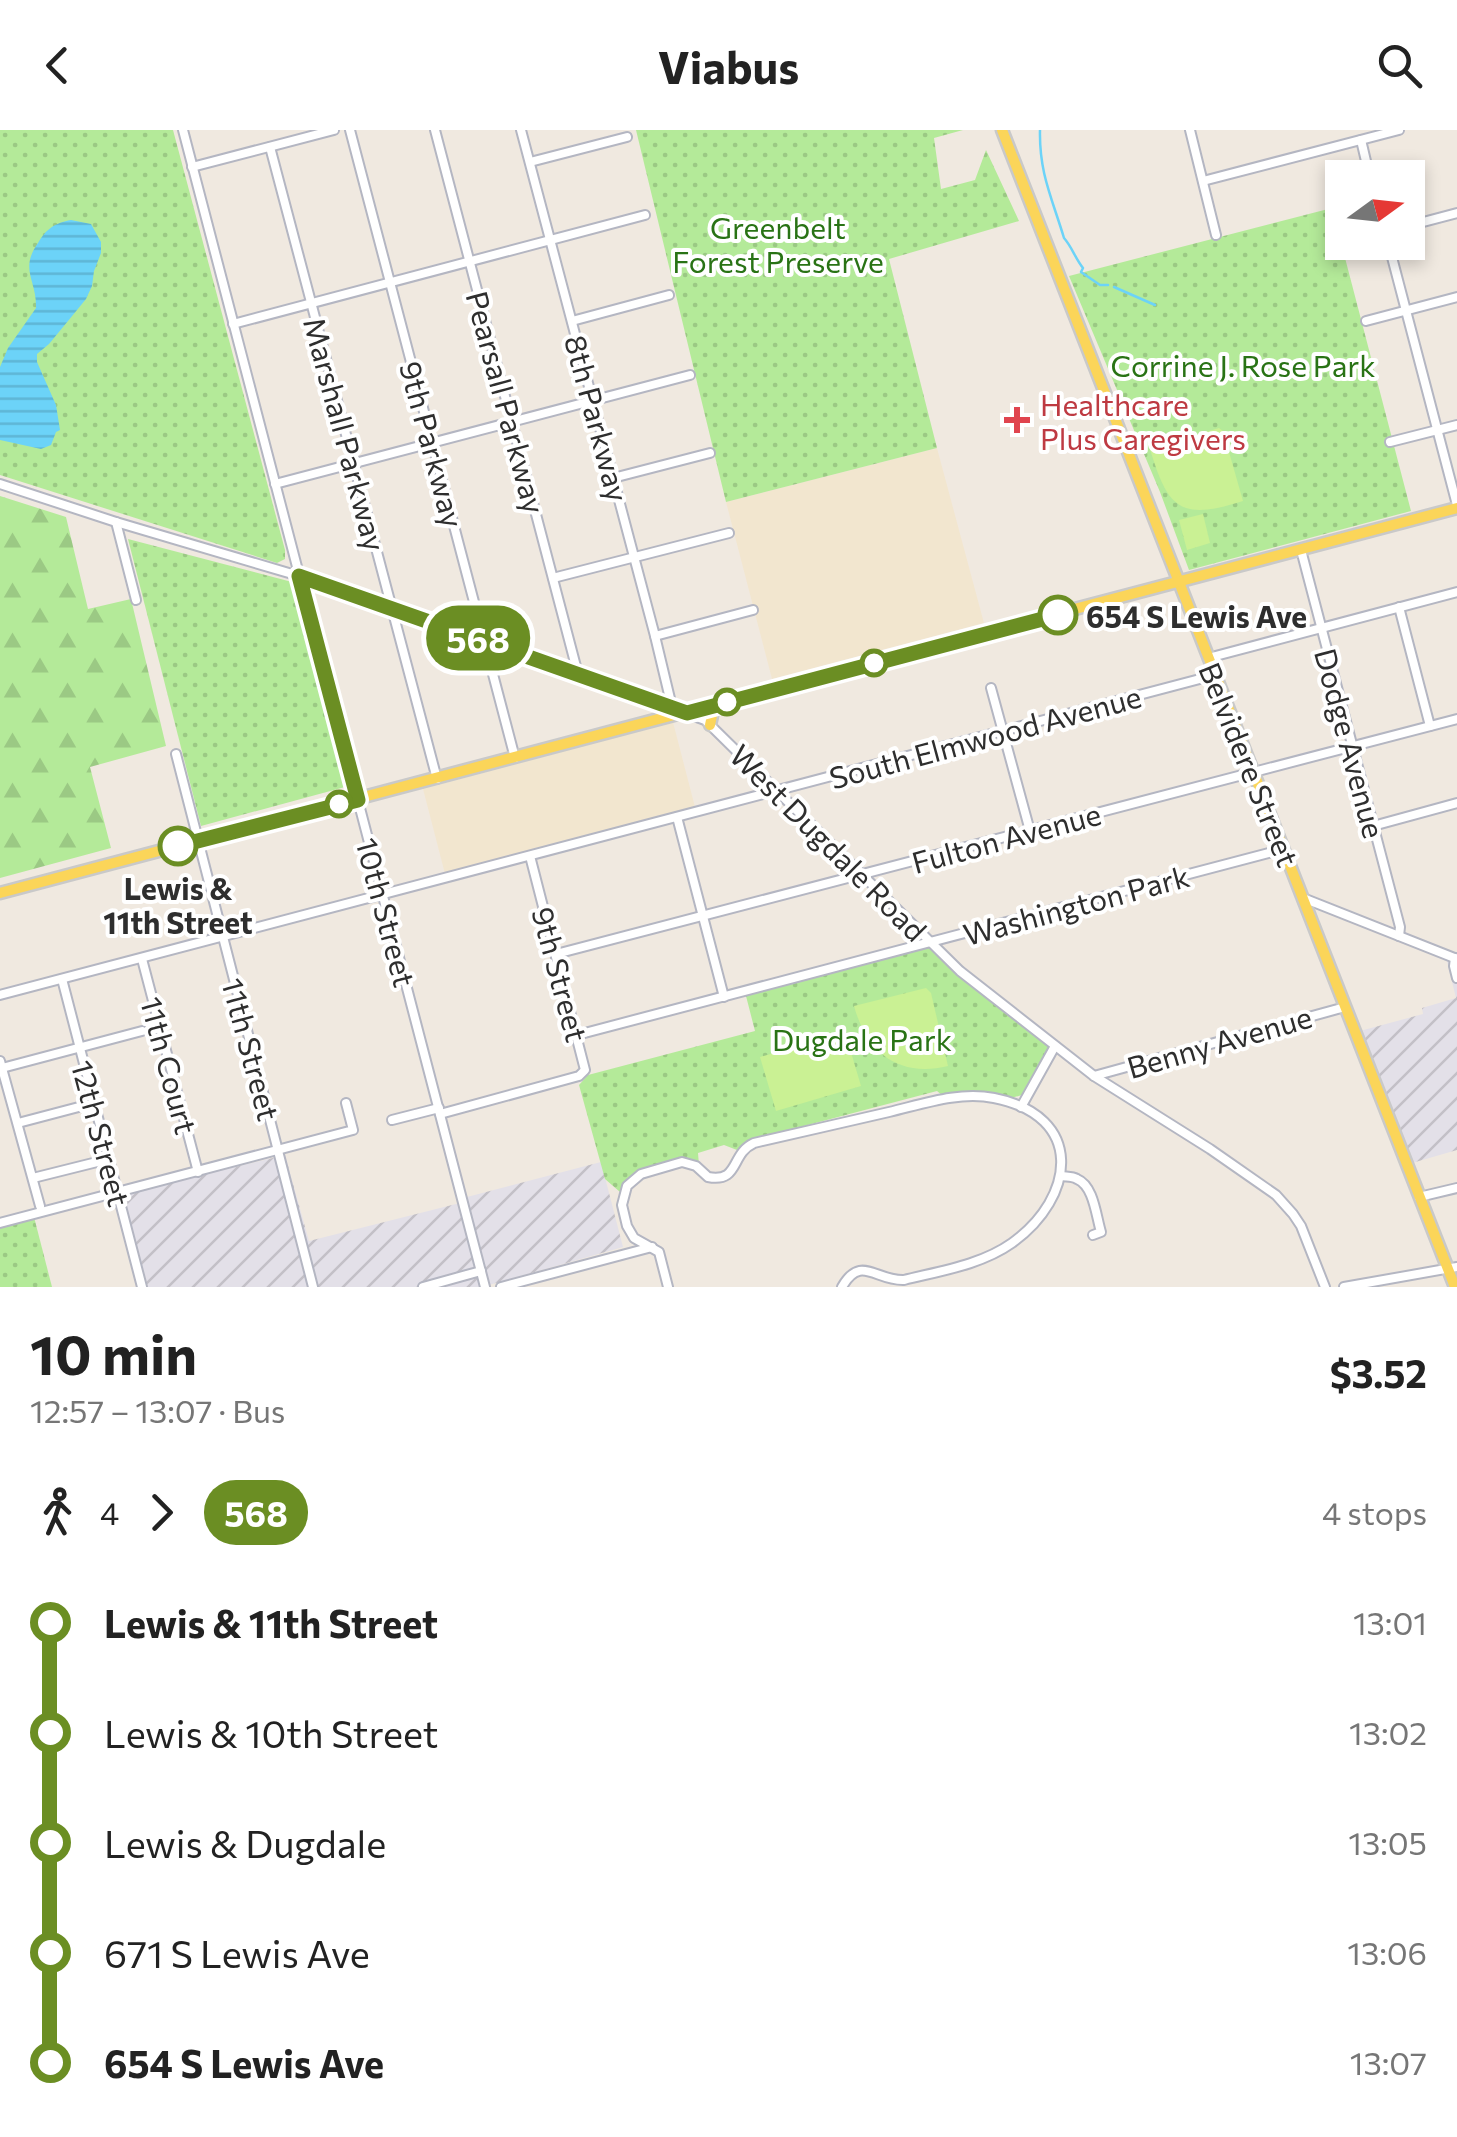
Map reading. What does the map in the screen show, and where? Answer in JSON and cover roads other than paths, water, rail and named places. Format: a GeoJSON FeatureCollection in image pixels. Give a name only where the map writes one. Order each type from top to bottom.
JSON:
{"type":"FeatureCollection","features":[{"type":"Feature","properties":{"kind":"main road","name":"Belvidere Street"},"geometry":{"type":"LineString","coordinates":[[1002,130],[1419,1197],[1452,1268],[1455,1287]]}},
{"type":"Feature","properties":{"kind":"main road"},"geometry":{"type":"LineString","coordinates":[[0,892],[1457,507]]}},
{"type":"Feature","properties":{"kind":"main road"},"geometry":{"type":"LineString","coordinates":[[710,725],[714,706]]}},
{"type":"Feature","properties":{"kind":"street","name":"10th Street"},"geometry":{"type":"LineString","coordinates":[[182,130],[485,1287]]}},
{"type":"Feature","properties":{"kind":"street"},"geometry":{"type":"LineString","coordinates":[[192,167],[334,130]]}},
{"type":"Feature","properties":{"kind":"street","name":"9th Parkway"},"geometry":{"type":"LineString","coordinates":[[350,130],[516,758]]}},
{"type":"Feature","properties":{"kind":"street","name":"Pearsall Parkway"},"geometry":{"type":"LineString","coordinates":[[436,130],[578,674]]}},
{"type":"Feature","properties":{"kind":"street","name":"8th Parkway"},"geometry":{"type":"LineString","coordinates":[[522,130],[672,707]]}},
{"type":"Feature","properties":{"kind":"street"},"geometry":{"type":"LineString","coordinates":[[1190,130],[1216,234]]}},
{"type":"Feature","properties":{"kind":"street"},"geometry":{"type":"LineString","coordinates":[[1203,181],[1399,130]]}},
{"type":"Feature","properties":{"kind":"street"},"geometry":{"type":"LineString","coordinates":[[530,162],[627,137]]}},
{"type":"Feature","properties":{"kind":"street"},"geometry":{"type":"LineString","coordinates":[[1360,140],[1365,160]]}},
{"type":"Feature","properties":{"kind":"street","name":"Marshall Parkway"},"geometry":{"type":"LineString","coordinates":[[270,147],[436,779]]}},
{"type":"Feature","properties":{"kind":"street"},"geometry":{"type":"LineString","coordinates":[[1425,221],[1457,213]]}},
{"type":"Feature","properties":{"kind":"street"},"geometry":{"type":"LineString","coordinates":[[233,324],[645,215]]}},
{"type":"Feature","properties":{"kind":"street"},"geometry":{"type":"LineString","coordinates":[[1393,260],[1457,507]]}},
{"type":"Feature","properties":{"kind":"street"},"geometry":{"type":"LineString","coordinates":[[572,321],[668,295]]}},
{"type":"Feature","properties":{"kind":"street"},"geometry":{"type":"LineString","coordinates":[[1366,321],[1457,297]]}},
{"type":"Feature","properties":{"kind":"street"},"geometry":{"type":"LineString","coordinates":[[275,484],[690,375]]}},
{"type":"Feature","properties":{"kind":"street"},"geometry":{"type":"LineString","coordinates":[[1390,442],[1457,425]]}},
{"type":"Feature","properties":{"kind":"street"},"geometry":{"type":"LineString","coordinates":[[614,478],[710,453]]}},
{"type":"Feature","properties":{"kind":"street","name":"West Dugdale Road"},"geometry":{"type":"LineString","coordinates":[[0,484],[299,576],[705,720],[960,971],[1094,1076],[1276,1195],[1294,1214],[1325,1287]]}},
{"type":"Feature","properties":{"kind":"street"},"geometry":{"type":"LineString","coordinates":[[116,522],[136,600]]}},
{"type":"Feature","properties":{"kind":"street"},"geometry":{"type":"LineString","coordinates":[[553,578],[729,532]]}},
{"type":"Feature","properties":{"kind":"street","name":"Dodge Avenue"},"geometry":{"type":"LineString","coordinates":[[1301,550],[1400,927],[1399,936]]}},
{"type":"Feature","properties":{"kind":"street"},"geometry":{"type":"LineString","coordinates":[[1208,658],[1457,592]]}},
{"type":"Feature","properties":{"kind":"street"},"geometry":{"type":"LineString","coordinates":[[1399,607],[1430,726]]}},
{"type":"Feature","properties":{"kind":"street"},"geometry":{"type":"LineString","coordinates":[[656,636],[753,610]]}},
{"type":"Feature","properties":{"kind":"street","name":"South Elmwood Avenue"},"geometry":{"type":"LineString","coordinates":[[0,995],[1215,675]]}},
{"type":"Feature","properties":{"kind":"street"},"geometry":{"type":"LineString","coordinates":[[991,688],[1030,831]]}},
{"type":"Feature","properties":{"kind":"street","name":"Fulton Avenue"},"geometry":{"type":"LineString","coordinates":[[556,954],[1457,719]]}},
{"type":"Feature","properties":{"kind":"street","name":"11th Street"},"geometry":{"type":"LineString","coordinates":[[176,754],[314,1287]]}},
{"type":"Feature","properties":{"kind":"street"},"geometry":{"type":"LineString","coordinates":[[1373,826],[1457,803]]}},
{"type":"Feature","properties":{"kind":"street"},"geometry":{"type":"LineString","coordinates":[[677,817],[724,997]]}},
{"type":"Feature","properties":{"kind":"street","name":"Washington Park"},"geometry":{"type":"LineString","coordinates":[[577,1036],[1284,849]]}},
{"type":"Feature","properties":{"kind":"street","name":"9th Street"},"geometry":{"type":"LineString","coordinates":[[439,1111],[566,1080],[584,1070],[530,856]]}},
{"type":"Feature","properties":{"kind":"street"},"geometry":{"type":"LineString","coordinates":[[1303,898],[1456,959],[1457,978]]}},
{"type":"Feature","properties":{"kind":"street","name":"11th Court"},"geometry":{"type":"LineString","coordinates":[[142,958],[198,1172]]}},
{"type":"Feature","properties":{"kind":"street","name":"12th Street"},"geometry":{"type":"LineString","coordinates":[[62,979],[142,1287]]}},
{"type":"Feature","properties":{"kind":"street","name":"Benny Avenue"},"geometry":{"type":"LineString","coordinates":[[1094,1076],[1344,1006]]}},
{"type":"Feature","properties":{"kind":"street"},"geometry":{"type":"LineString","coordinates":[[40,1206],[1,1064],[142,1031]]}},
{"type":"Feature","properties":{"kind":"street"},"geometry":{"type":"LineString","coordinates":[[1021,1106],[1055,1046]]}},
{"type":"Feature","properties":{"kind":"street"},"geometry":{"type":"LineString","coordinates":[[668,1287],[659,1252],[634,1238],[622,1205],[627,1186],[642,1174],[682,1162],[696,1166],[708,1177],[722,1178],[733,1170],[745,1147],[754,1143],[955,1097],[992,1097],[1021,1106],[1051,1126],[1057,1136],[1060,1176],[1040,1214],[1002,1250],[980,1260],[904,1280],[856,1270],[842,1287]]}},
{"type":"Feature","properties":{"kind":"street"},"geometry":{"type":"LineString","coordinates":[[18,1122],[94,1103]]}},
{"type":"Feature","properties":{"kind":"street"},"geometry":{"type":"LineString","coordinates":[[0,1223],[353,1130],[346,1103]]}},
{"type":"Feature","properties":{"kind":"street"},"geometry":{"type":"LineString","coordinates":[[392,1120],[439,1111]]}},
{"type":"Feature","properties":{"kind":"street"},"geometry":{"type":"LineString","coordinates":[[33,1178],[109,1159]]}},
{"type":"Feature","properties":{"kind":"street"},"geometry":{"type":"LineString","coordinates":[[1060,1176],[1078,1179],[1086,1185],[1100,1232],[1092,1235]]}},
{"type":"Feature","properties":{"kind":"street"},"geometry":{"type":"LineString","coordinates":[[1419,1197],[1457,1188]]}},
{"type":"Feature","properties":{"kind":"street"},"geometry":{"type":"LineString","coordinates":[[501,1287],[652,1247]]}},
{"type":"Feature","properties":{"kind":"street"},"geometry":{"type":"LineString","coordinates":[[1344,1287],[1452,1268]]}},
{"type":"Feature","properties":{"kind":"street"},"geometry":{"type":"LineString","coordinates":[[423,1287],[481,1271]]}},
{"type":"Feature","properties":{"kind":"water"},"geometry":{"type":"Polygon","coordinates":[[[71,220],[91,224],[101,242],[101,253],[86,299],[37,354],[56,405],[60,430],[51,445],[41,449],[0,440],[0,367],[8,348],[36,308],[29,268],[32,252],[48,230],[71,220]]]}},
{"type":"Feature","properties":{"kind":"waterway"},"geometry":{"type":"LineString","coordinates":[[1040,130],[1044,173],[1064,238],[1083,268],[1081,272],[1100,285],[1108,285]]}},
{"type":"Feature","properties":{"kind":"waterway"},"geometry":{"type":"LineString","coordinates":[[1114,287],[1155,305]]}},
{"type":"Feature","properties":{"kind":"place","name":"Healthcare Plus Caregivers"},"geometry":{"type":"Point","coordinates":[1017,420]}},
{"type":"Feature","properties":{"kind":"place","name":"654 S Lewis Ave"},"geometry":{"type":"Point","coordinates":[1058,615]}},
{"type":"Feature","properties":{"kind":"place","name":"Lewis & 11th Street"},"geometry":{"type":"Point","coordinates":[178,846]}},
{"type":"Feature","properties":{"kind":"park label","name":"Greenbelt Forest Preserve"},"geometry":{"type":"Point","coordinates":[778,243]}},
{"type":"Feature","properties":{"kind":"park label","name":"Corrine J. Rose Park"},"geometry":{"type":"Point","coordinates":[1243,364]}},
{"type":"Feature","properties":{"kind":"park label","name":"Dugdale Park"},"geometry":{"type":"Point","coordinates":[862,1038]}}]}
